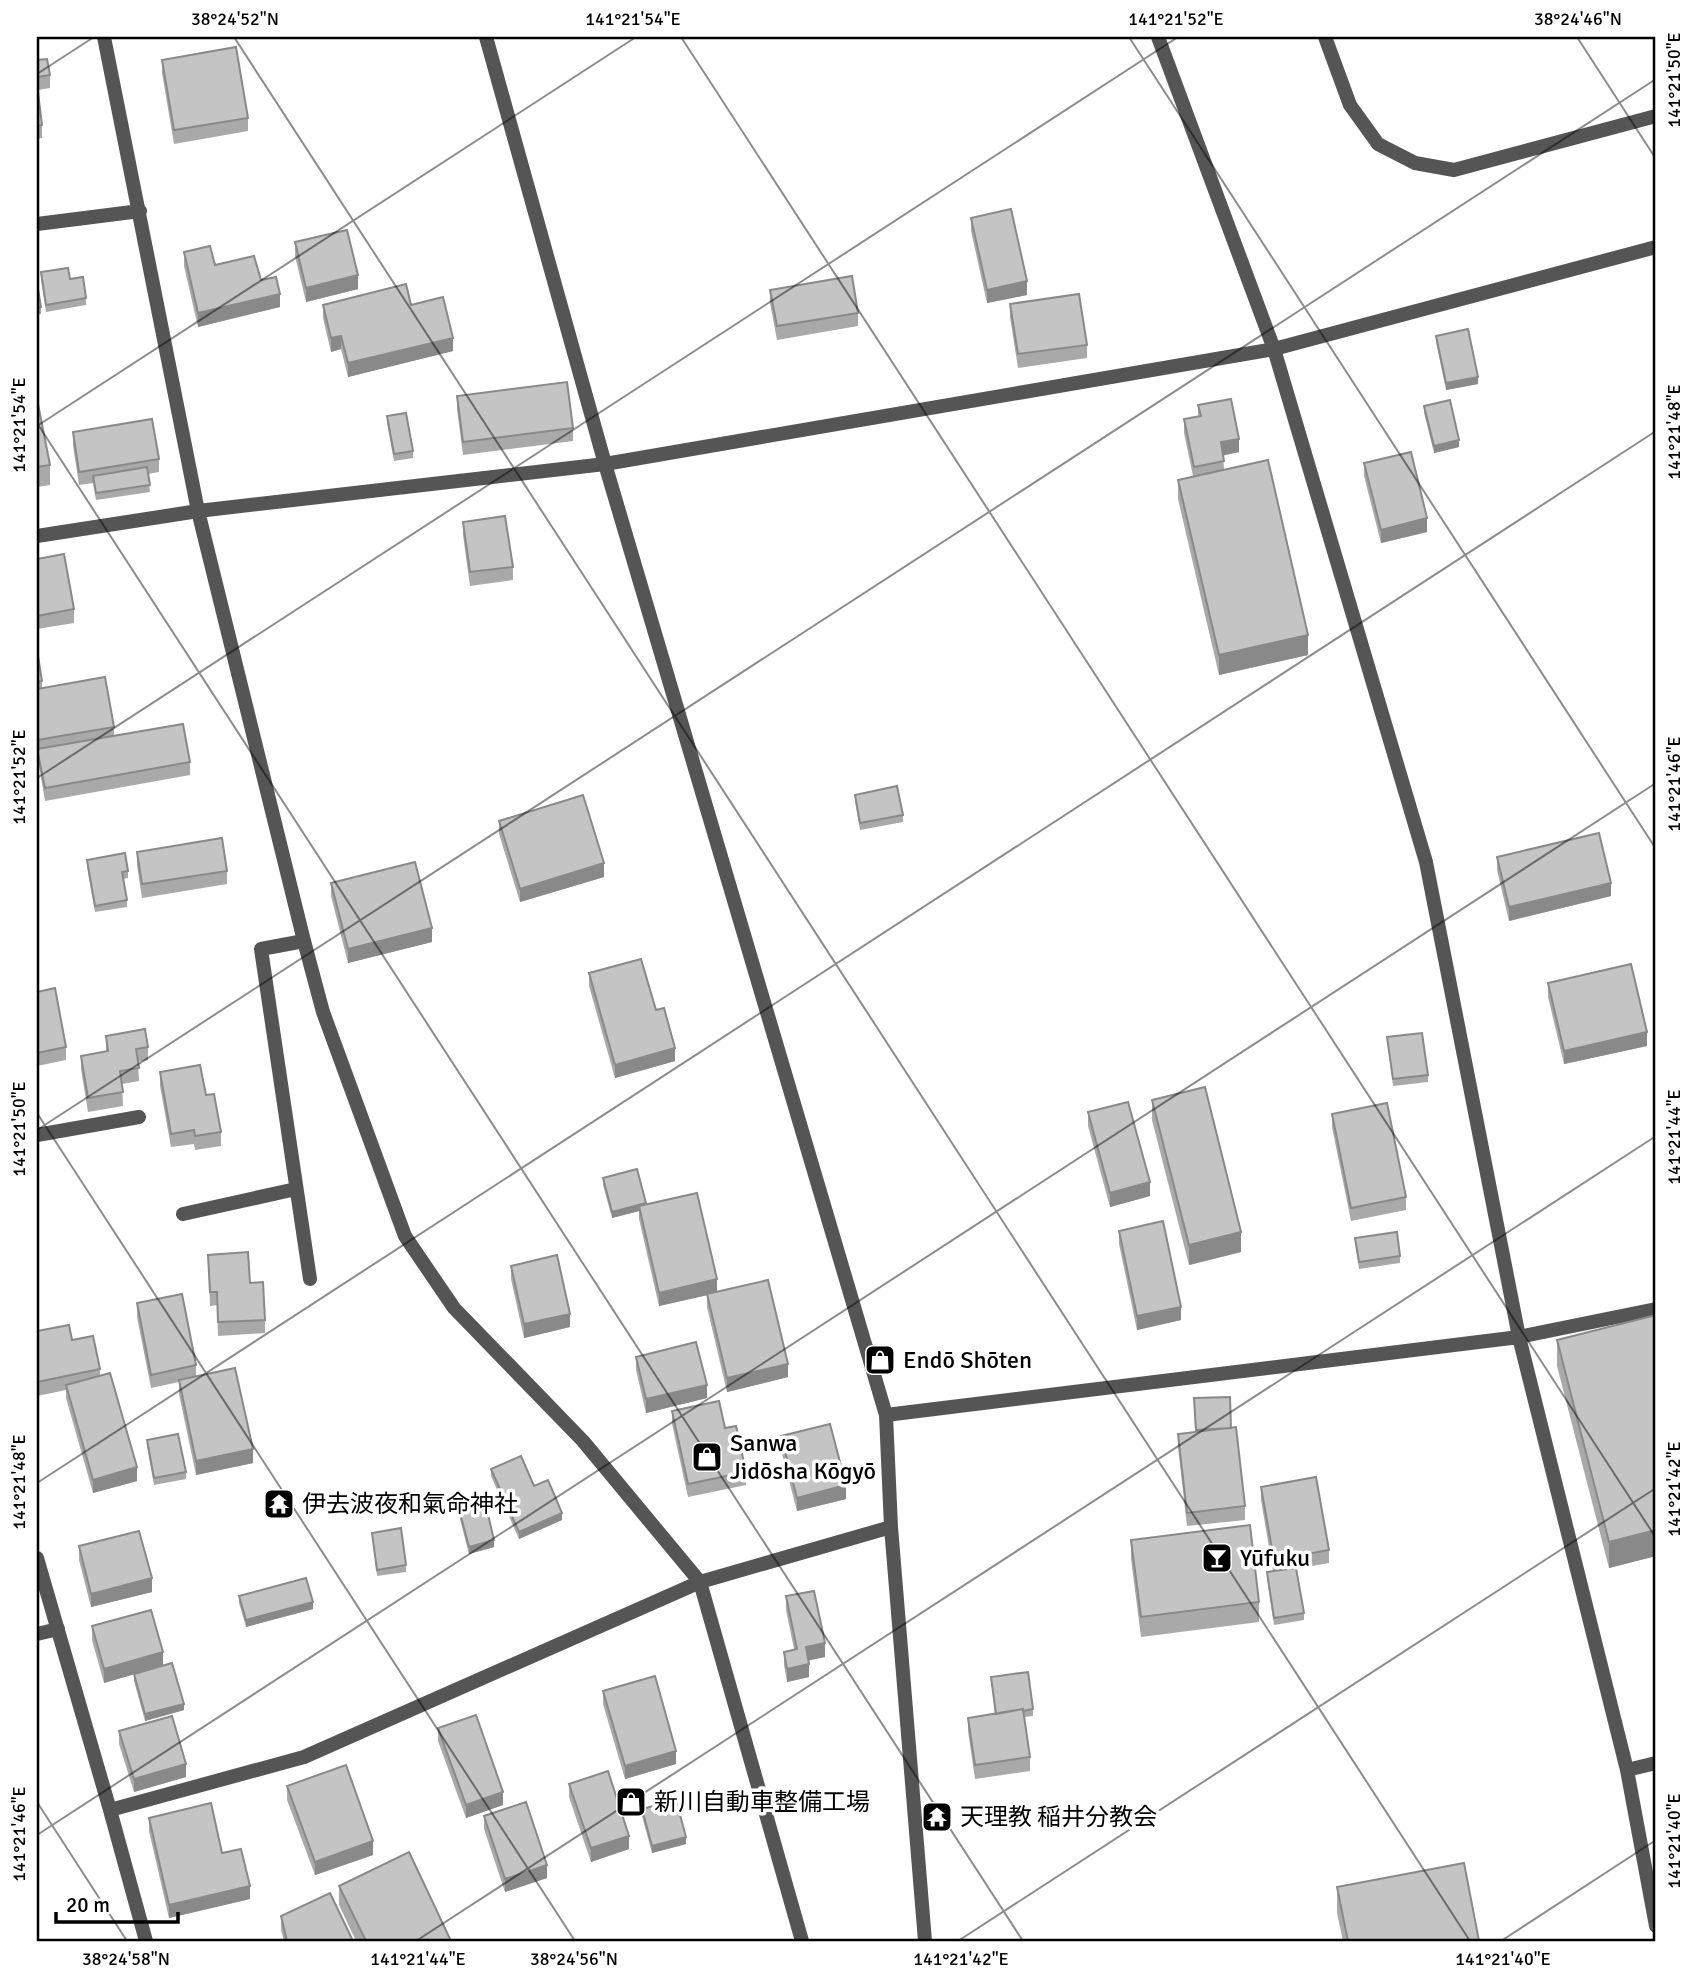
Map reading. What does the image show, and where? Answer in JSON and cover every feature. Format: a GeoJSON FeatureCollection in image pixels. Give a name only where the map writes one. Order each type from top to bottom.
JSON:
{"type":"FeatureCollection","features":[{"type":"Feature","properties":{"kind":"street"},"geometry":{"type":"LineString","coordinates":[[104,37],[198,511],[304,941],[323,1013],[405,1237],[454,1308],[583,1441],[700,1582],[802,1941]]}},
{"type":"Feature","properties":{"kind":"street"},"geometry":{"type":"LineString","coordinates":[[486,37],[606,464],[886,1415],[891,1527],[925,1941]]}},
{"type":"Feature","properties":{"kind":"street"},"geometry":{"type":"LineString","coordinates":[[1158,37],[1274,349],[1426,862],[1520,1337],[1627,1770],[1656,1926]]}},
{"type":"Feature","properties":{"kind":"street"},"geometry":{"type":"LineString","coordinates":[[1325,37],[1350,105],[1378,144],[1415,163],[1454,170],[1656,116]]}},
{"type":"Feature","properties":{"kind":"street"},"geometry":{"type":"LineString","coordinates":[[37,224],[140,211]]}},
{"type":"Feature","properties":{"kind":"street"},"geometry":{"type":"LineString","coordinates":[[37,536],[198,511],[606,464],[1274,349],[1656,247]]}},
{"type":"Feature","properties":{"kind":"street"},"geometry":{"type":"LineString","coordinates":[[304,941],[261,949],[310,1279]]}},
{"type":"Feature","properties":{"kind":"street"},"geometry":{"type":"LineString","coordinates":[[37,1135],[139,1117]]}},
{"type":"Feature","properties":{"kind":"street"},"geometry":{"type":"LineString","coordinates":[[183,1214],[296,1189]]}},
{"type":"Feature","properties":{"kind":"street"},"geometry":{"type":"LineString","coordinates":[[886,1415],[1520,1337],[1656,1309]]}},
{"type":"Feature","properties":{"kind":"street"},"geometry":{"type":"LineString","coordinates":[[110,1810],[304,1757],[700,1582],[891,1527]]}},
{"type":"Feature","properties":{"kind":"street"},"geometry":{"type":"LineString","coordinates":[[37,1558],[146,1941]]}},
{"type":"Feature","properties":{"kind":"street"},"geometry":{"type":"LineString","coordinates":[[37,1634],[58,1629]]}},
{"type":"Feature","properties":{"kind":"street"},"geometry":{"type":"LineString","coordinates":[[1627,1770],[1656,1763]]}},
{"type":"Feature","properties":{"kind":"building"},"geometry":{"type":"Polygon","coordinates":[[[236,47],[248,118],[174,130],[162,60],[236,47]]]}},
{"type":"Feature","properties":{"kind":"building"},"geometry":{"type":"Polygon","coordinates":[[[47,59],[50,75],[37,77],[37,60],[47,59]]]}},
{"type":"Feature","properties":{"kind":"building"},"geometry":{"type":"Polygon","coordinates":[[[37,84],[42,125],[37,126],[37,84]]]}},
{"type":"Feature","properties":{"kind":"building"},"geometry":{"type":"Polygon","coordinates":[[[1011,209],[1027,281],[987,290],[971,218],[1011,209]]]}},
{"type":"Feature","properties":{"kind":"building"},"geometry":{"type":"Polygon","coordinates":[[[347,230],[358,275],[306,288],[295,242],[347,230]]]}},
{"type":"Feature","properties":{"kind":"building"},"geometry":{"type":"Polygon","coordinates":[[[210,246],[215,265],[254,256],[261,280],[276,277],[280,294],[198,313],[184,252],[210,246]]]}},
{"type":"Feature","properties":{"kind":"building"},"geometry":{"type":"Polygon","coordinates":[[[68,268],[70,279],[83,277],[86,298],[46,305],[41,272],[68,268]]]}},
{"type":"Feature","properties":{"kind":"building"},"geometry":{"type":"Polygon","coordinates":[[[852,276],[858,313],[777,326],[770,290],[852,276]]]}},
{"type":"Feature","properties":{"kind":"building"},"geometry":{"type":"Polygon","coordinates":[[[37,283],[41,307],[37,308],[37,283]]]}},
{"type":"Feature","properties":{"kind":"building"},"geometry":{"type":"Polygon","coordinates":[[[406,284],[411,305],[443,297],[453,338],[348,363],[341,336],[331,338],[323,305],[406,284]]]}},
{"type":"Feature","properties":{"kind":"building"},"geometry":{"type":"Polygon","coordinates":[[[1079,294],[1087,345],[1018,354],[1010,304],[1079,294]]]}},
{"type":"Feature","properties":{"kind":"building"},"geometry":{"type":"Polygon","coordinates":[[[1468,329],[1478,377],[1446,383],[1436,336],[1468,329]]]}},
{"type":"Feature","properties":{"kind":"building"},"geometry":{"type":"Polygon","coordinates":[[[567,382],[573,428],[463,442],[457,396],[567,382]]]}},
{"type":"Feature","properties":{"kind":"building"},"geometry":{"type":"Polygon","coordinates":[[[37,399],[50,465],[37,467],[37,399]]]}},
{"type":"Feature","properties":{"kind":"building"},"geometry":{"type":"Polygon","coordinates":[[[1231,399],[1239,439],[1221,442],[1224,461],[1194,467],[1184,419],[1201,416],[1198,405],[1231,399]]]}},
{"type":"Feature","properties":{"kind":"building"},"geometry":{"type":"Polygon","coordinates":[[[1450,400],[1459,440],[1434,446],[1424,406],[1450,400]]]}},
{"type":"Feature","properties":{"kind":"building"},"geometry":{"type":"Polygon","coordinates":[[[406,413],[413,451],[394,454],[387,416],[406,413]]]}},
{"type":"Feature","properties":{"kind":"building"},"geometry":{"type":"Polygon","coordinates":[[[152,419],[159,459],[79,472],[73,432],[152,419]]]}},
{"type":"Feature","properties":{"kind":"building"},"geometry":{"type":"Polygon","coordinates":[[[1411,452],[1427,518],[1381,530],[1364,463],[1411,452]]]}},
{"type":"Feature","properties":{"kind":"building"},"geometry":{"type":"Polygon","coordinates":[[[1268,460],[1308,635],[1219,655],[1178,480],[1268,460]]]}},
{"type":"Feature","properties":{"kind":"building"},"geometry":{"type":"Polygon","coordinates":[[[147,467],[150,485],[96,493],[93,476],[147,467]]]}},
{"type":"Feature","properties":{"kind":"building"},"geometry":{"type":"Polygon","coordinates":[[[505,516],[513,567],[470,572],[463,522],[505,516]]]}},
{"type":"Feature","properties":{"kind":"building"},"geometry":{"type":"Polygon","coordinates":[[[64,554],[74,609],[37,616],[37,559],[64,554]]]}},
{"type":"Feature","properties":{"kind":"building"},"geometry":{"type":"Polygon","coordinates":[[[37,650],[42,681],[37,682],[37,650]]]}},
{"type":"Feature","properties":{"kind":"building"},"geometry":{"type":"Polygon","coordinates":[[[105,677],[114,727],[37,740],[37,689],[105,677]]]}},
{"type":"Feature","properties":{"kind":"building"},"geometry":{"type":"Polygon","coordinates":[[[183,724],[190,762],[45,788],[37,749],[183,724]]]}},
{"type":"Feature","properties":{"kind":"building"},"geometry":{"type":"Polygon","coordinates":[[[897,786],[903,815],[860,823],[855,795],[897,786]]]}},
{"type":"Feature","properties":{"kind":"building"},"geometry":{"type":"Polygon","coordinates":[[[583,795],[604,863],[520,889],[499,821],[583,795]]]}},
{"type":"Feature","properties":{"kind":"building"},"geometry":{"type":"Polygon","coordinates":[[[1599,833],[1611,883],[1509,907],[1497,857],[1599,833]]]}},
{"type":"Feature","properties":{"kind":"building"},"geometry":{"type":"Polygon","coordinates":[[[222,838],[227,871],[142,884],[137,852],[222,838]]]}},
{"type":"Feature","properties":{"kind":"building"},"geometry":{"type":"Polygon","coordinates":[[[125,853],[128,871],[122,872],[127,900],[95,906],[87,860],[125,853]]]}},
{"type":"Feature","properties":{"kind":"building"},"geometry":{"type":"Polygon","coordinates":[[[415,862],[432,928],[348,949],[331,883],[415,862]]]}},
{"type":"Feature","properties":{"kind":"building"},"geometry":{"type":"Polygon","coordinates":[[[641,959],[656,1010],[664,1008],[675,1048],[615,1065],[589,973],[641,959]]]}},
{"type":"Feature","properties":{"kind":"building"},"geometry":{"type":"Polygon","coordinates":[[[1631,964],[1647,1032],[1564,1051],[1548,983],[1631,964]]]}},
{"type":"Feature","properties":{"kind":"building"},"geometry":{"type":"Polygon","coordinates":[[[55,988],[66,1047],[37,1053],[37,992],[55,988]]]}},
{"type":"Feature","properties":{"kind":"building"},"geometry":{"type":"Polygon","coordinates":[[[145,1029],[148,1047],[136,1049],[139,1068],[120,1071],[123,1092],[88,1098],[81,1056],[108,1051],[106,1036],[145,1029]]]}},
{"type":"Feature","properties":{"kind":"building"},"geometry":{"type":"Polygon","coordinates":[[[1422,1033],[1428,1075],[1393,1079],[1387,1037],[1422,1033]]]}},
{"type":"Feature","properties":{"kind":"building"},"geometry":{"type":"Polygon","coordinates":[[[200,1065],[206,1095],[214,1094],[221,1132],[195,1136],[194,1130],[171,1134],[160,1072],[200,1065]]]}},
{"type":"Feature","properties":{"kind":"building"},"geometry":{"type":"Polygon","coordinates":[[[1205,1087],[1241,1232],[1189,1245],[1152,1100],[1205,1087]]]}},
{"type":"Feature","properties":{"kind":"building"},"geometry":{"type":"Polygon","coordinates":[[[1128,1102],[1150,1182],[1110,1193],[1088,1112],[1128,1102]]]}},
{"type":"Feature","properties":{"kind":"building"},"geometry":{"type":"Polygon","coordinates":[[[1387,1103],[1406,1197],[1351,1208],[1332,1114],[1387,1103]]]}},
{"type":"Feature","properties":{"kind":"building"},"geometry":{"type":"Polygon","coordinates":[[[637,1169],[646,1203],[612,1212],[603,1178],[637,1169]]]}},
{"type":"Feature","properties":{"kind":"building"},"geometry":{"type":"Polygon","coordinates":[[[697,1193],[717,1279],[659,1293],[639,1206],[697,1193]]]}},
{"type":"Feature","properties":{"kind":"building"},"geometry":{"type":"Polygon","coordinates":[[[1163,1221],[1181,1307],[1137,1316],[1119,1231],[1163,1221]]]}},
{"type":"Feature","properties":{"kind":"building"},"geometry":{"type":"Polygon","coordinates":[[[1397,1232],[1400,1256],[1359,1262],[1355,1238],[1397,1232]]]}},
{"type":"Feature","properties":{"kind":"building"},"geometry":{"type":"Polygon","coordinates":[[[248,1252],[250,1283],[263,1282],[265,1320],[218,1322],[217,1292],[210,1292],[208,1255],[248,1252]]]}},
{"type":"Feature","properties":{"kind":"building"},"geometry":{"type":"Polygon","coordinates":[[[557,1255],[570,1314],[524,1324],[511,1266],[557,1255]]]}},
{"type":"Feature","properties":{"kind":"building"},"geometry":{"type":"Polygon","coordinates":[[[768,1280],[788,1364],[727,1378],[707,1294],[768,1280]]]}},
{"type":"Feature","properties":{"kind":"building"},"geometry":{"type":"Polygon","coordinates":[[[182,1294],[196,1365],[151,1375],[137,1303],[182,1294]]]}},
{"type":"Feature","properties":{"kind":"building"},"geometry":{"type":"Polygon","coordinates":[[[1656,1315],[1656,1530],[1609,1542],[1557,1340],[1656,1315]]]}},
{"type":"Feature","properties":{"kind":"building"},"geometry":{"type":"Polygon","coordinates":[[[69,1325],[72,1340],[93,1336],[100,1369],[37,1382],[37,1331],[69,1325]]]}},
{"type":"Feature","properties":{"kind":"building"},"geometry":{"type":"Polygon","coordinates":[[[696,1342],[707,1385],[646,1399],[636,1357],[696,1342]]]}},
{"type":"Feature","properties":{"kind":"building"},"geometry":{"type":"Polygon","coordinates":[[[235,1368],[253,1449],[196,1461],[179,1380],[235,1368]]]}},
{"type":"Feature","properties":{"kind":"building"},"geometry":{"type":"Polygon","coordinates":[[[110,1373],[137,1467],[93,1480],[66,1385],[110,1373]]]}},
{"type":"Feature","properties":{"kind":"building"},"geometry":{"type":"Polygon","coordinates":[[[1230,1397],[1231,1428],[1196,1430],[1194,1398],[1230,1397]]]}},
{"type":"Feature","properties":{"kind":"building"},"geometry":{"type":"Polygon","coordinates":[[[719,1401],[725,1428],[736,1426],[746,1472],[688,1484],[672,1411],[719,1401]]]}},
{"type":"Feature","properties":{"kind":"building"},"geometry":{"type":"Polygon","coordinates":[[[830,1424],[846,1485],[797,1498],[781,1436],[830,1424]]]}},
{"type":"Feature","properties":{"kind":"building"},"geometry":{"type":"Polygon","coordinates":[[[1236,1427],[1245,1506],[1187,1513],[1178,1434],[1236,1427]]]}},
{"type":"Feature","properties":{"kind":"building"},"geometry":{"type":"Polygon","coordinates":[[[178,1434],[186,1472],[154,1478],[147,1440],[178,1434]]]}},
{"type":"Feature","properties":{"kind":"building"},"geometry":{"type":"Polygon","coordinates":[[[521,1456],[534,1486],[548,1480],[562,1513],[519,1532],[491,1469],[521,1456]]]}},
{"type":"Feature","properties":{"kind":"building"},"geometry":{"type":"Polygon","coordinates":[[[1316,1477],[1329,1550],[1274,1560],[1261,1487],[1316,1477]]]}},
{"type":"Feature","properties":{"kind":"building"},"geometry":{"type":"Polygon","coordinates":[[[486,1506],[494,1540],[469,1547],[460,1513],[486,1506]]]}},
{"type":"Feature","properties":{"kind":"building"},"geometry":{"type":"Polygon","coordinates":[[[1250,1525],[1259,1602],[1141,1617],[1131,1540],[1250,1525]]]}},
{"type":"Feature","properties":{"kind":"building"},"geometry":{"type":"Polygon","coordinates":[[[401,1528],[406,1565],[377,1570],[372,1533],[401,1528]]]}},
{"type":"Feature","properties":{"kind":"building"},"geometry":{"type":"Polygon","coordinates":[[[139,1531],[152,1578],[91,1594],[79,1546],[139,1531]]]}},
{"type":"Feature","properties":{"kind":"building"},"geometry":{"type":"Polygon","coordinates":[[[1296,1568],[1304,1613],[1274,1618],[1267,1572],[1296,1568]]]}},
{"type":"Feature","properties":{"kind":"building"},"geometry":{"type":"Polygon","coordinates":[[[306,1578],[313,1602],[246,1620],[239,1596],[306,1578]]]}},
{"type":"Feature","properties":{"kind":"building"},"geometry":{"type":"Polygon","coordinates":[[[814,1591],[825,1643],[806,1647],[809,1664],[787,1669],[784,1652],[797,1649],[786,1596],[814,1591]]]}},
{"type":"Feature","properties":{"kind":"building"},"geometry":{"type":"Polygon","coordinates":[[[151,1610],[163,1652],[104,1669],[92,1626],[151,1610]]]}},
{"type":"Feature","properties":{"kind":"building"},"geometry":{"type":"Polygon","coordinates":[[[172,1663],[184,1704],[145,1714],[134,1674],[172,1663]]]}},
{"type":"Feature","properties":{"kind":"building"},"geometry":{"type":"Polygon","coordinates":[[[1028,1672],[1033,1709],[996,1714],[991,1677],[1028,1672]]]}},
{"type":"Feature","properties":{"kind":"building"},"geometry":{"type":"Polygon","coordinates":[[[655,1676],[676,1751],[625,1766],[603,1691],[655,1676]]]}},
{"type":"Feature","properties":{"kind":"building"},"geometry":{"type":"Polygon","coordinates":[[[1023,1709],[1030,1757],[975,1765],[968,1718],[1023,1709]]]}},
{"type":"Feature","properties":{"kind":"building"},"geometry":{"type":"Polygon","coordinates":[[[476,1715],[503,1792],[466,1805],[438,1728],[476,1715]]]}},
{"type":"Feature","properties":{"kind":"building"},"geometry":{"type":"Polygon","coordinates":[[[172,1716],[186,1764],[134,1779],[119,1731],[172,1716]]]}},
{"type":"Feature","properties":{"kind":"building"},"geometry":{"type":"Polygon","coordinates":[[[346,1765],[373,1841],[315,1862],[287,1786],[346,1765]]]}},
{"type":"Feature","properties":{"kind":"building"},"geometry":{"type":"Polygon","coordinates":[[[608,1771],[629,1836],[591,1848],[569,1784],[608,1771]]]}},
{"type":"Feature","properties":{"kind":"building"},"geometry":{"type":"Polygon","coordinates":[[[676,1800],[686,1837],[652,1846],[642,1809],[676,1800]]]}},
{"type":"Feature","properties":{"kind":"building"},"geometry":{"type":"Polygon","coordinates":[[[526,1802],[547,1865],[505,1879],[484,1816],[526,1802]]]}},
{"type":"Feature","properties":{"kind":"building"},"geometry":{"type":"Polygon","coordinates":[[[211,1803],[222,1853],[241,1849],[250,1886],[169,1905],[149,1818],[211,1803]]]}},
{"type":"Feature","properties":{"kind":"building"},"geometry":{"type":"Polygon","coordinates":[[[409,1852],[451,1941],[366,1941],[339,1886],[409,1852]]]}},
{"type":"Feature","properties":{"kind":"building"},"geometry":{"type":"Polygon","coordinates":[[[1464,1863],[1479,1941],[1348,1941],[1337,1887],[1464,1863]]]}},
{"type":"Feature","properties":{"kind":"building"},"geometry":{"type":"Polygon","coordinates":[[[330,1893],[353,1941],[287,1941],[281,1916],[330,1893]]]}},
{"type":"Feature","properties":{"kind":"place","name":"Endō Shōten"},"geometry":{"type":"Point","coordinates":[880,1360]}},
{"type":"Feature","properties":{"kind":"place","name":"Sanwa Jidōsha Kōgyō"},"geometry":{"type":"Point","coordinates":[707,1457]}},
{"type":"Feature","properties":{"kind":"place","name":"伊去波夜和氣命神社"},"geometry":{"type":"Point","coordinates":[279,1504]}},
{"type":"Feature","properties":{"kind":"place","name":"Yūfuku"},"geometry":{"type":"Point","coordinates":[1217,1558]}},
{"type":"Feature","properties":{"kind":"place","name":"新川自動車整備工場"},"geometry":{"type":"Point","coordinates":[631,1802]}},
{"type":"Feature","properties":{"kind":"place","name":"天理教 稲井分教会"},"geometry":{"type":"Point","coordinates":[937,1817]}}]}
